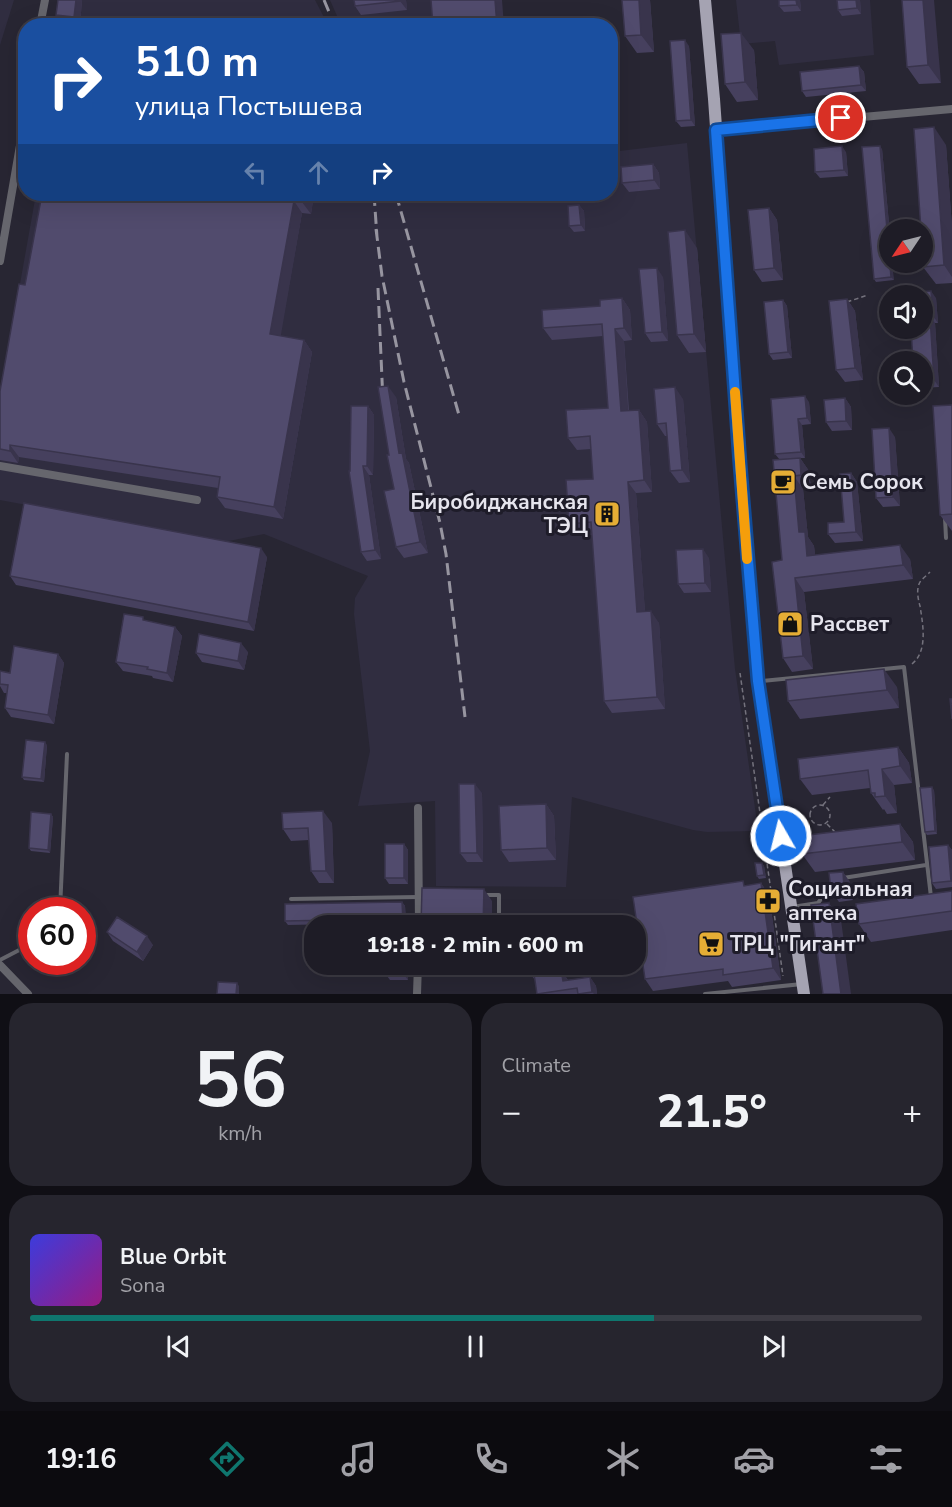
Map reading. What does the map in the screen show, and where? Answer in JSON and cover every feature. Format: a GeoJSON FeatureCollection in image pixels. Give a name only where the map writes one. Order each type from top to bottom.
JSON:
{"type":"FeatureCollection","features":[{"type":"Feature","properties":{"kind":"main road"},"geometry":{"type":"LineString","coordinates":[[705,0],[758,681],[803,989]]}},
{"type":"Feature","properties":{"kind":"street"},"geometry":{"type":"LineString","coordinates":[[42,18],[45,0]]}},
{"type":"Feature","properties":{"kind":"street"},"geometry":{"type":"LineString","coordinates":[[716,130],[952,109]]}},
{"type":"Feature","properties":{"kind":"street"},"geometry":{"type":"LineString","coordinates":[[0,261],[18,157]]}},
{"type":"Feature","properties":{"kind":"street"},"geometry":{"type":"LineString","coordinates":[[0,466],[197,500]]}},
{"type":"Feature","properties":{"kind":"street"},"geometry":{"type":"LineString","coordinates":[[418,808],[419,915]]}},
{"type":"Feature","properties":{"kind":"street"},"geometry":{"type":"LineString","coordinates":[[0,965],[28,994]]}},
{"type":"Feature","properties":{"kind":"street"},"geometry":{"type":"LineString","coordinates":[[417,994],[418,975]]}},
{"type":"Feature","properties":{"kind":"lane"},"geometry":{"type":"LineString","coordinates":[[945,514],[946,538]]}},
{"type":"Feature","properties":{"kind":"lane"},"geometry":{"type":"LineString","coordinates":[[758,681],[904,667],[930,897],[941,896]]}},
{"type":"Feature","properties":{"kind":"lane"},"geometry":{"type":"LineString","coordinates":[[61,897],[67,754]]}},
{"type":"Feature","properties":{"kind":"lane"},"geometry":{"type":"LineString","coordinates":[[792,908],[818,903],[835,879],[926,865]]}},
{"type":"Feature","properties":{"kind":"lane"},"geometry":{"type":"LineString","coordinates":[[476,895],[499,895],[499,915]]}},
{"type":"Feature","properties":{"kind":"lane"},"geometry":{"type":"LineString","coordinates":[[291,899],[419,897]]}},
{"type":"Feature","properties":{"kind":"lane"},"geometry":{"type":"LineString","coordinates":[[0,960],[18,951]]}},
{"type":"Feature","properties":{"kind":"lane"},"geometry":{"type":"LineString","coordinates":[[705,994],[803,989]]}},
{"type":"Feature","properties":{"kind":"path"},"geometry":{"type":"LineString","coordinates":[[840,304],[868,295]]}},
{"type":"Feature","properties":{"kind":"path"},"geometry":{"type":"LineString","coordinates":[[904,667],[913,664],[920,657],[922,628],[918,595],[920,581],[930,572]]}},
{"type":"Feature","properties":{"kind":"path"},"geometry":{"type":"LineString","coordinates":[[740,673],[762,827]]}},
{"type":"Feature","properties":{"kind":"path"},"geometry":{"type":"LineString","coordinates":[[823,806],[830,797]]}},
{"type":"Feature","properties":{"kind":"path"},"geometry":{"type":"LineString","coordinates":[[818,805],[828,809],[830,814],[826,823],[817,825],[813,822],[810,818],[813,808],[818,805]]}},
{"type":"Feature","properties":{"kind":"path"},"geometry":{"type":"LineString","coordinates":[[826,823],[840,838]]}},
{"type":"Feature","properties":{"kind":"path"},"geometry":{"type":"LineString","coordinates":[[765,849],[783,976]]}},
{"type":"Feature","properties":{"kind":"shaded area"},"geometry":{"type":"Polygon","coordinates":[[[0,0],[14,0],[0,45],[0,0]]]}},
{"type":"Feature","properties":{"kind":"shaded area"},"geometry":{"type":"Polygon","coordinates":[[[61,0],[315,0],[324,18],[59,18],[61,0]]]}},
{"type":"Feature","properties":{"kind":"shaded area"},"geometry":{"type":"Polygon","coordinates":[[[330,0],[460,0],[461,18],[338,18],[330,0]]]}},
{"type":"Feature","properties":{"kind":"shaded area"},"geometry":{"type":"Polygon","coordinates":[[[736,0],[870,0],[874,55],[779,65],[775,41],[741,44],[736,0]]]}},
{"type":"Feature","properties":{"kind":"shaded area","name":"Биробиджанская ТЭЦ"},"geometry":{"type":"Polygon","coordinates":[[[687,143],[735,669],[758,829],[707,832],[693,830],[572,797],[566,887],[436,886],[435,801],[358,806],[370,751],[354,614],[355,598],[368,576],[264,534],[224,542],[0,500],[0,396],[35,201],[618,201],[618,151],[687,143]]]}},
{"type":"Feature","properties":{"kind":"building"},"geometry":{"type":"Polygon","coordinates":[[[58,0],[76,0],[74,17],[56,15],[58,0]]]}},
{"type":"Feature","properties":{"kind":"building"},"geometry":{"type":"Polygon","coordinates":[[[354,0],[400,0],[400,1],[355,6],[354,0]]]}},
{"type":"Feature","properties":{"kind":"building"},"geometry":{"type":"Polygon","coordinates":[[[431,0],[495,0],[496,18],[432,18],[431,0]]]}},
{"type":"Feature","properties":{"kind":"building"},"geometry":{"type":"Polygon","coordinates":[[[622,0],[639,0],[641,35],[625,36],[622,0]]]}},
{"type":"Feature","properties":{"kind":"building"},"geometry":{"type":"Polygon","coordinates":[[[779,0],[796,0],[797,5],[779,6],[779,0]]]}},
{"type":"Feature","properties":{"kind":"building"},"geometry":{"type":"Polygon","coordinates":[[[837,0],[856,0],[857,8],[838,10],[837,0]]]}},
{"type":"Feature","properties":{"kind":"building"},"geometry":{"type":"Polygon","coordinates":[[[902,0],[923,0],[928,65],[907,67],[902,0]]]}},
{"type":"Feature","properties":{"kind":"building"},"geometry":{"type":"Polygon","coordinates":[[[741,33],[745,82],[725,84],[721,34],[741,33]]]}},
{"type":"Feature","properties":{"kind":"building"},"geometry":{"type":"Polygon","coordinates":[[[685,40],[691,120],[676,121],[670,41],[685,40]]]}},
{"type":"Feature","properties":{"kind":"building"},"geometry":{"type":"Polygon","coordinates":[[[859,66],[861,85],[802,91],[800,72],[859,66]]]}},
{"type":"Feature","properties":{"kind":"building"},"geometry":{"type":"Polygon","coordinates":[[[934,127],[944,265],[933,266],[933,219],[920,219],[914,129],[934,127]]]}},
{"type":"Feature","properties":{"kind":"building"},"geometry":{"type":"Polygon","coordinates":[[[842,146],[844,170],[815,172],[814,149],[842,146]]]}},
{"type":"Feature","properties":{"kind":"building"},"geometry":{"type":"Polygon","coordinates":[[[880,146],[886,219],[879,219],[879,273],[891,273],[891,277],[874,279],[862,147],[880,146]]]}},
{"type":"Feature","properties":{"kind":"building"},"geometry":{"type":"Polygon","coordinates":[[[653,164],[654,180],[622,183],[621,167],[653,164]]]}},
{"type":"Feature","properties":{"kind":"building"},"geometry":{"type":"Polygon","coordinates":[[[41,201],[294,201],[270,334],[304,340],[274,507],[217,497],[220,477],[10,445],[10,451],[0,449],[0,391],[19,284],[25,285],[41,201]]]}},
{"type":"Feature","properties":{"kind":"building"},"geometry":{"type":"Polygon","coordinates":[[[579,205],[581,225],[569,226],[568,206],[579,205]]]}},
{"type":"Feature","properties":{"kind":"building"},"geometry":{"type":"Polygon","coordinates":[[[769,208],[774,268],[754,270],[748,210],[769,208]]]}},
{"type":"Feature","properties":{"kind":"building"},"geometry":{"type":"Polygon","coordinates":[[[685,230],[694,334],[677,335],[668,232],[685,230]]]}},
{"type":"Feature","properties":{"kind":"building"},"geometry":{"type":"Polygon","coordinates":[[[657,268],[662,332],[645,333],[639,269],[657,268]]]}},
{"type":"Feature","properties":{"kind":"building","name":"Биробиджанская ТЭЦ"},"geometry":{"type":"Polygon","coordinates":[[[622,298],[624,328],[615,329],[621,411],[639,410],[644,480],[628,482],[637,612],[651,611],[657,697],[604,701],[591,522],[569,524],[566,480],[593,479],[590,436],[568,438],[566,410],[608,408],[602,324],[543,328],[542,310],[600,306],[600,300],[622,298]]]}},
{"type":"Feature","properties":{"kind":"building"},"geometry":{"type":"Polygon","coordinates":[[[847,299],[855,368],[836,370],[829,301],[847,299]]]}},
{"type":"Feature","properties":{"kind":"building"},"geometry":{"type":"Polygon","coordinates":[[[783,300],[788,352],[769,354],[764,302],[783,300]]]}},
{"type":"Feature","properties":{"kind":"building"},"geometry":{"type":"Polygon","coordinates":[[[912,339],[931,339],[932,351],[912,351],[912,339]]]}},
{"type":"Feature","properties":{"kind":"building"},"geometry":{"type":"Polygon","coordinates":[[[388,386],[399,453],[402,452],[420,542],[396,547],[384,491],[394,489],[378,387],[388,386]]]}},
{"type":"Feature","properties":{"kind":"building"},"geometry":{"type":"Polygon","coordinates":[[[675,387],[682,470],[670,471],[666,423],[657,424],[654,389],[675,387]]]}},
{"type":"Feature","properties":{"kind":"building"},"geometry":{"type":"Polygon","coordinates":[[[805,396],[807,418],[798,419],[801,452],[775,454],[771,399],[805,396]]]}},
{"type":"Feature","properties":{"kind":"building"},"geometry":{"type":"Polygon","coordinates":[[[845,398],[846,421],[826,422],[824,400],[845,398]]]}},
{"type":"Feature","properties":{"kind":"building"},"geometry":{"type":"Polygon","coordinates":[[[952,405],[952,514],[940,515],[933,406],[952,405]]]}},
{"type":"Feature","properties":{"kind":"building"},"geometry":{"type":"Polygon","coordinates":[[[351,406],[368,406],[367,466],[363,466],[375,550],[361,552],[349,471],[351,406]]]}},
{"type":"Feature","properties":{"kind":"building"},"geometry":{"type":"Polygon","coordinates":[[[889,428],[893,497],[876,498],[872,429],[889,428]]]}},
{"type":"Feature","properties":{"kind":"building"},"geometry":{"type":"Polygon","coordinates":[[[800,458],[801,475],[794,476],[799,532],[805,532],[807,556],[900,545],[903,565],[795,578],[803,656],[783,658],[772,562],[782,560],[773,460],[800,458]]]}},
{"type":"Feature","properties":{"kind":"building"},"geometry":{"type":"Polygon","coordinates":[[[851,473],[856,532],[828,534],[828,523],[844,522],[840,474],[851,473]]]}},
{"type":"Feature","properties":{"kind":"building"},"geometry":{"type":"Polygon","coordinates":[[[24,503],[261,548],[248,622],[10,576],[24,503]]]}},
{"type":"Feature","properties":{"kind":"building"},"geometry":{"type":"Polygon","coordinates":[[[703,549],[705,583],[678,584],[676,550],[703,549]]]}},
{"type":"Feature","properties":{"kind":"building"},"geometry":{"type":"Polygon","coordinates":[[[124,614],[175,627],[167,673],[147,669],[148,667],[116,662],[124,614]]]}},
{"type":"Feature","properties":{"kind":"building"},"geometry":{"type":"Polygon","coordinates":[[[199,634],[241,643],[238,661],[196,653],[199,634]]]}},
{"type":"Feature","properties":{"kind":"building"},"geometry":{"type":"Polygon","coordinates":[[[14,646],[58,654],[48,715],[5,708],[8,685],[0,684],[0,671],[10,673],[14,646]]]}},
{"type":"Feature","properties":{"kind":"building"},"geometry":{"type":"Polygon","coordinates":[[[884,669],[887,690],[788,701],[786,680],[884,669]]]}},
{"type":"Feature","properties":{"kind":"building"},"geometry":{"type":"Polygon","coordinates":[[[26,740],[45,742],[41,779],[22,777],[26,740]]]}},
{"type":"Feature","properties":{"kind":"building"},"geometry":{"type":"Polygon","coordinates":[[[898,747],[900,766],[882,769],[885,796],[875,797],[875,793],[871,793],[868,770],[800,779],[798,759],[898,747]]]}},
{"type":"Feature","properties":{"kind":"building"},"geometry":{"type":"Polygon","coordinates":[[[459,784],[475,784],[477,853],[460,853],[459,784]]]}},
{"type":"Feature","properties":{"kind":"building"},"geometry":{"type":"Polygon","coordinates":[[[932,787],[935,831],[925,832],[920,788],[932,787]]]}},
{"type":"Feature","properties":{"kind":"building"},"geometry":{"type":"Polygon","coordinates":[[[546,804],[547,848],[501,850],[499,806],[546,804]]]}},
{"type":"Feature","properties":{"kind":"building"},"geometry":{"type":"Polygon","coordinates":[[[323,811],[326,871],[311,871],[308,828],[283,829],[282,813],[323,811]]]}},
{"type":"Feature","properties":{"kind":"building"},"geometry":{"type":"Polygon","coordinates":[[[31,812],[51,814],[48,850],[29,848],[31,812]]]}},
{"type":"Feature","properties":{"kind":"building"},"geometry":{"type":"Polygon","coordinates":[[[900,824],[902,842],[802,854],[800,836],[900,824]]]}},
{"type":"Feature","properties":{"kind":"building"},"geometry":{"type":"Polygon","coordinates":[[[385,844],[404,844],[404,878],[385,878],[385,844]]]}},
{"type":"Feature","properties":{"kind":"building"},"geometry":{"type":"Polygon","coordinates":[[[948,845],[951,881],[932,883],[929,847],[948,845]]]}},
{"type":"Feature","properties":{"kind":"building"},"geometry":{"type":"Polygon","coordinates":[[[755,863],[762,863],[764,875],[757,876],[755,863]]]}},
{"type":"Feature","properties":{"kind":"building"},"geometry":{"type":"Polygon","coordinates":[[[843,872],[844,888],[831,890],[829,873],[843,872]]]}},
{"type":"Feature","properties":{"kind":"building","name":"ТРЦ \"Гигант\""},"geometry":{"type":"Polygon","coordinates":[[[743,881],[744,886],[761,883],[773,968],[723,975],[723,969],[645,979],[646,915],[636,915],[633,897],[743,881]]]}},
{"type":"Feature","properties":{"kind":"building"},"geometry":{"type":"Polygon","coordinates":[[[422,888],[484,889],[483,915],[421,915],[422,888]]]}},
{"type":"Feature","properties":{"kind":"building"},"geometry":{"type":"Polygon","coordinates":[[[952,891],[952,911],[859,924],[856,904],[952,891]]]}},
{"type":"Feature","properties":{"kind":"building"},"geometry":{"type":"Polygon","coordinates":[[[402,902],[403,915],[304,915],[304,921],[285,921],[285,904],[402,902]]]}},
{"type":"Feature","properties":{"kind":"building"},"geometry":{"type":"Polygon","coordinates":[[[829,903],[841,994],[823,994],[811,905],[829,903]]]}},
{"type":"Feature","properties":{"kind":"building"},"geometry":{"type":"Polygon","coordinates":[[[117,917],[147,936],[137,952],[107,932],[117,917]]]}},
{"type":"Feature","properties":{"kind":"building"},"geometry":{"type":"Polygon","coordinates":[[[534,975],[562,975],[563,981],[590,977],[592,992],[578,994],[577,988],[537,994],[534,975]]]}},
{"type":"Feature","properties":{"kind":"building"},"geometry":{"type":"Polygon","coordinates":[[[218,982],[237,983],[236,994],[217,994],[218,982]]]}},
{"type":"Feature","properties":{"kind":"railway"},"geometry":{"type":"LineString","coordinates":[[324,0],[332,18]]}},
{"type":"Feature","properties":{"kind":"railway"},"geometry":{"type":"LineString","coordinates":[[374,201],[377,237]]}},
{"type":"Feature","properties":{"kind":"railway"},"geometry":{"type":"LineString","coordinates":[[398,201],[459,415]]}},
{"type":"Feature","properties":{"kind":"railway"},"geometry":{"type":"LineString","coordinates":[[376,229],[382,276],[404,382],[446,554],[465,717]]}},
{"type":"Feature","properties":{"kind":"railway"},"geometry":{"type":"LineString","coordinates":[[378,288],[383,402]]}},
{"type":"Feature","properties":{"kind":"slow traffic"},"geometry":{"type":"LineString","coordinates":[[735,392],[747,559]]}},
{"type":"Feature","properties":{"kind":"place","name":"Семь Сорок"},"geometry":{"type":"Point","coordinates":[783,482]}},
{"type":"Feature","properties":{"kind":"place","name":"Биробиджанская ТЭЦ"},"geometry":{"type":"Point","coordinates":[607,514]}},
{"type":"Feature","properties":{"kind":"place","name":"Рассвет"},"geometry":{"type":"Point","coordinates":[790,624]}},
{"type":"Feature","properties":{"kind":"place","name":"Социальная аптека"},"geometry":{"type":"Point","coordinates":[768,901]}},
{"type":"Feature","properties":{"kind":"place","name":"ТРЦ \"Гигант\""},"geometry":{"type":"Point","coordinates":[711,944]}},
{"type":"Feature","properties":{"kind":"route"},"geometry":{"type":"LineString","coordinates":[[781,836],[758,681],[716,130],[841,118]]}}]}
